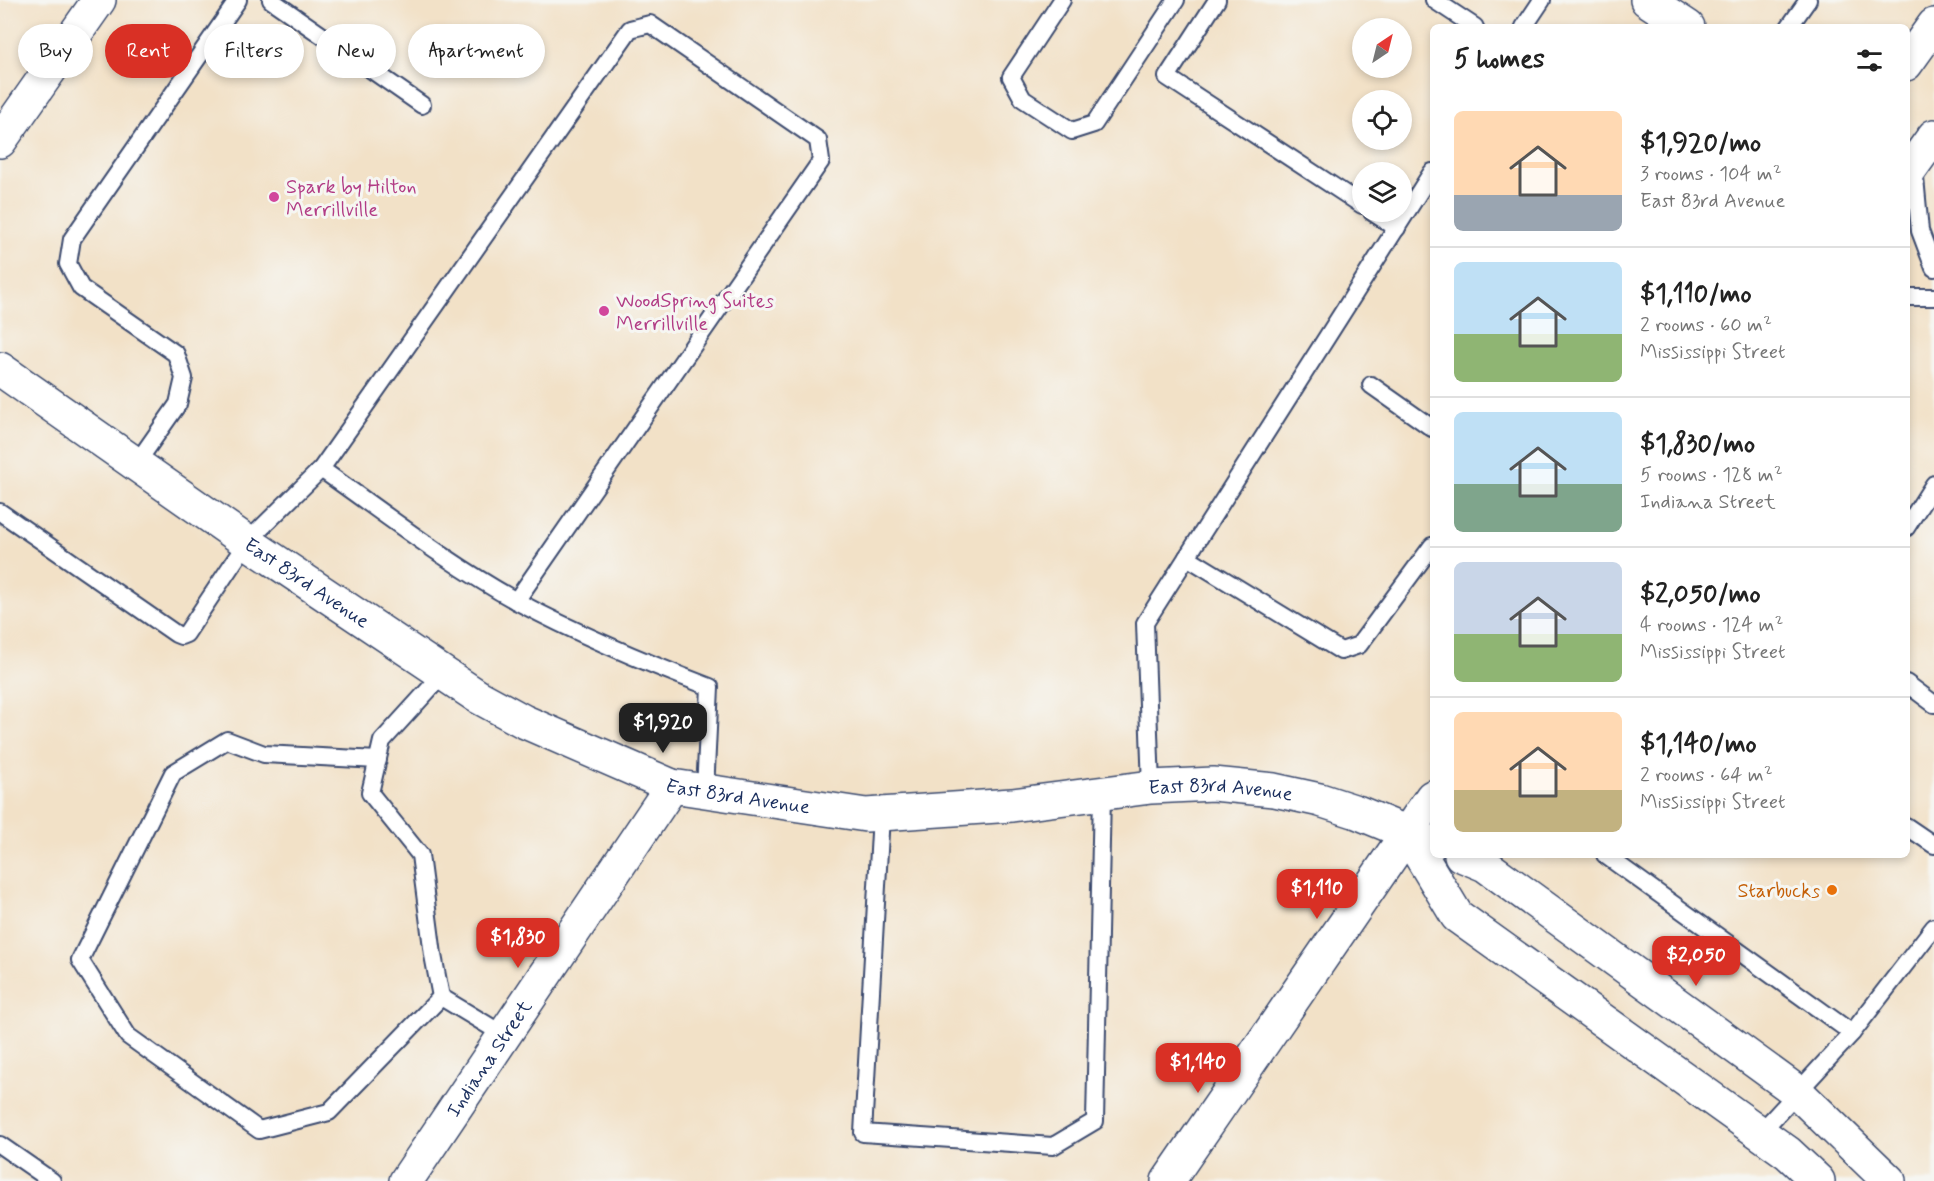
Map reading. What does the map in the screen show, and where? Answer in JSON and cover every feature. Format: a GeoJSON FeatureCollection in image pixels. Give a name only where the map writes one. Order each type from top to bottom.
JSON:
{"type":"FeatureCollection","features":[{"type":"Feature","properties":{"kind":"street"},"geometry":{"type":"LineString","coordinates":[[0,141],[99,0]]}},
{"type":"Feature","properties":{"kind":"street"},"geometry":{"type":"LineString","coordinates":[[1647,0],[1683,24]]}},
{"type":"Feature","properties":{"kind":"street"},"geometry":{"type":"LineString","coordinates":[[1910,58],[1934,25]]}},
{"type":"Feature","properties":{"kind":"street"},"geometry":{"type":"LineString","coordinates":[[1910,170],[1934,136]]}},
{"type":"Feature","properties":{"kind":"street","name":"East 83rd Avenue"},"geometry":{"type":"LineString","coordinates":[[0,369],[247,542],[443,674],[523,721],[672,786],[866,815],[1012,805],[1151,787],[1212,784],[1274,790],[1348,809],[1420,838]]}},
{"type":"Feature","properties":{"kind":"street","name":"Indiana Street"},"geometry":{"type":"LineString","coordinates":[[406,1181],[672,786]]}},
{"type":"Feature","properties":{"kind":"street"},"geometry":{"type":"LineString","coordinates":[[1168,1181],[1420,838],[1430,804]]}},
{"type":"Feature","properties":{"kind":"street"},"geometry":{"type":"LineString","coordinates":[[1420,838],[1457,916],[1788,1153],[1818,1181]]}},
{"type":"Feature","properties":{"kind":"street"},"geometry":{"type":"LineString","coordinates":[[1468,858],[1485,865],[1796,1091],[1889,1181]]}},
{"type":"Feature","properties":{"kind":"lane"},"geometry":{"type":"LineString","coordinates":[[136,464],[178,404],[184,378],[176,354],[81,288],[68,264],[72,239],[238,0]]}},
{"type":"Feature","properties":{"kind":"lane"},"geometry":{"type":"LineString","coordinates":[[271,0],[422,105]]}},
{"type":"Feature","properties":{"kind":"lane"},"geometry":{"type":"LineString","coordinates":[[1062,0],[1011,77],[1023,99],[1072,131],[1094,124],[1176,0]]}},
{"type":"Feature","properties":{"kind":"lane"},"geometry":{"type":"LineString","coordinates":[[1217,0],[1167,77],[1352,198]]}},
{"type":"Feature","properties":{"kind":"lane"},"geometry":{"type":"LineString","coordinates":[[1434,0],[1470,24]]}},
{"type":"Feature","properties":{"kind":"lane"},"geometry":{"type":"LineString","coordinates":[[1526,24],[1542,0]]}},
{"type":"Feature","properties":{"kind":"lane"},"geometry":{"type":"LineString","coordinates":[[1791,24],[1808,0]]}},
{"type":"Feature","properties":{"kind":"lane"},"geometry":{"type":"LineString","coordinates":[[0,512],[181,636],[186,634],[247,542],[321,469],[630,29],[650,24],[818,140],[821,161],[516,601]]}},
{"type":"Feature","properties":{"kind":"lane"},"geometry":{"type":"LineString","coordinates":[[1910,170],[1920,231],[1934,268]]}},
{"type":"Feature","properties":{"kind":"lane"},"geometry":{"type":"LineString","coordinates":[[1151,787],[1145,623],[1430,175]]}},
{"type":"Feature","properties":{"kind":"lane"},"geometry":{"type":"LineString","coordinates":[[1388,222],[1397,228]]}},
{"type":"Feature","properties":{"kind":"lane"},"geometry":{"type":"LineString","coordinates":[[1910,297],[1934,297]]}},
{"type":"Feature","properties":{"kind":"lane"},"geometry":{"type":"LineString","coordinates":[[1371,385],[1430,427]]}},
{"type":"Feature","properties":{"kind":"lane"},"geometry":{"type":"LineString","coordinates":[[321,469],[416,536],[516,601],[611,649],[710,687],[705,791]]}},
{"type":"Feature","properties":{"kind":"lane"},"geometry":{"type":"LineString","coordinates":[[1910,522],[1934,484]]}},
{"type":"Feature","properties":{"kind":"lane"},"geometry":{"type":"LineString","coordinates":[[1187,557],[1341,651],[1359,645],[1430,549]]}},
{"type":"Feature","properties":{"kind":"lane"},"geometry":{"type":"LineString","coordinates":[[443,674],[382,741],[370,793],[420,855],[441,997],[504,1035]]}},
{"type":"Feature","properties":{"kind":"lane"},"geometry":{"type":"LineString","coordinates":[[1910,686],[1934,704]]}},
{"type":"Feature","properties":{"kind":"lane"},"geometry":{"type":"LineString","coordinates":[[378,760],[264,754],[227,740],[173,773],[80,960],[128,1036],[259,1130],[329,1112],[441,997]]}},
{"type":"Feature","properties":{"kind":"lane"},"geometry":{"type":"LineString","coordinates":[[881,814],[863,1133],[1053,1146],[1095,1120],[1102,794]]}},
{"type":"Feature","properties":{"kind":"lane"},"geometry":{"type":"LineString","coordinates":[[1910,829],[1934,845]]}},
{"type":"Feature","properties":{"kind":"lane"},"geometry":{"type":"LineString","coordinates":[[1609,858],[1852,1033]]}},
{"type":"Feature","properties":{"kind":"lane"},"geometry":{"type":"LineString","coordinates":[[1760,1133],[1796,1091],[1852,1033],[1934,927]]}},
{"type":"Feature","properties":{"kind":"lane"},"geometry":{"type":"LineString","coordinates":[[0,1145],[52,1181]]}},
{"type":"Feature","properties":{"kind":"place","name":"Spark by Hilton Merrillville"},"geometry":{"type":"Point","coordinates":[274,197]}},
{"type":"Feature","properties":{"kind":"place","name":"WoodSpring Suites Merrillville"},"geometry":{"type":"Point","coordinates":[604,311]}},
{"type":"Feature","properties":{"kind":"place","name":"Starbucks"},"geometry":{"type":"Point","coordinates":[1832,890]}}]}
